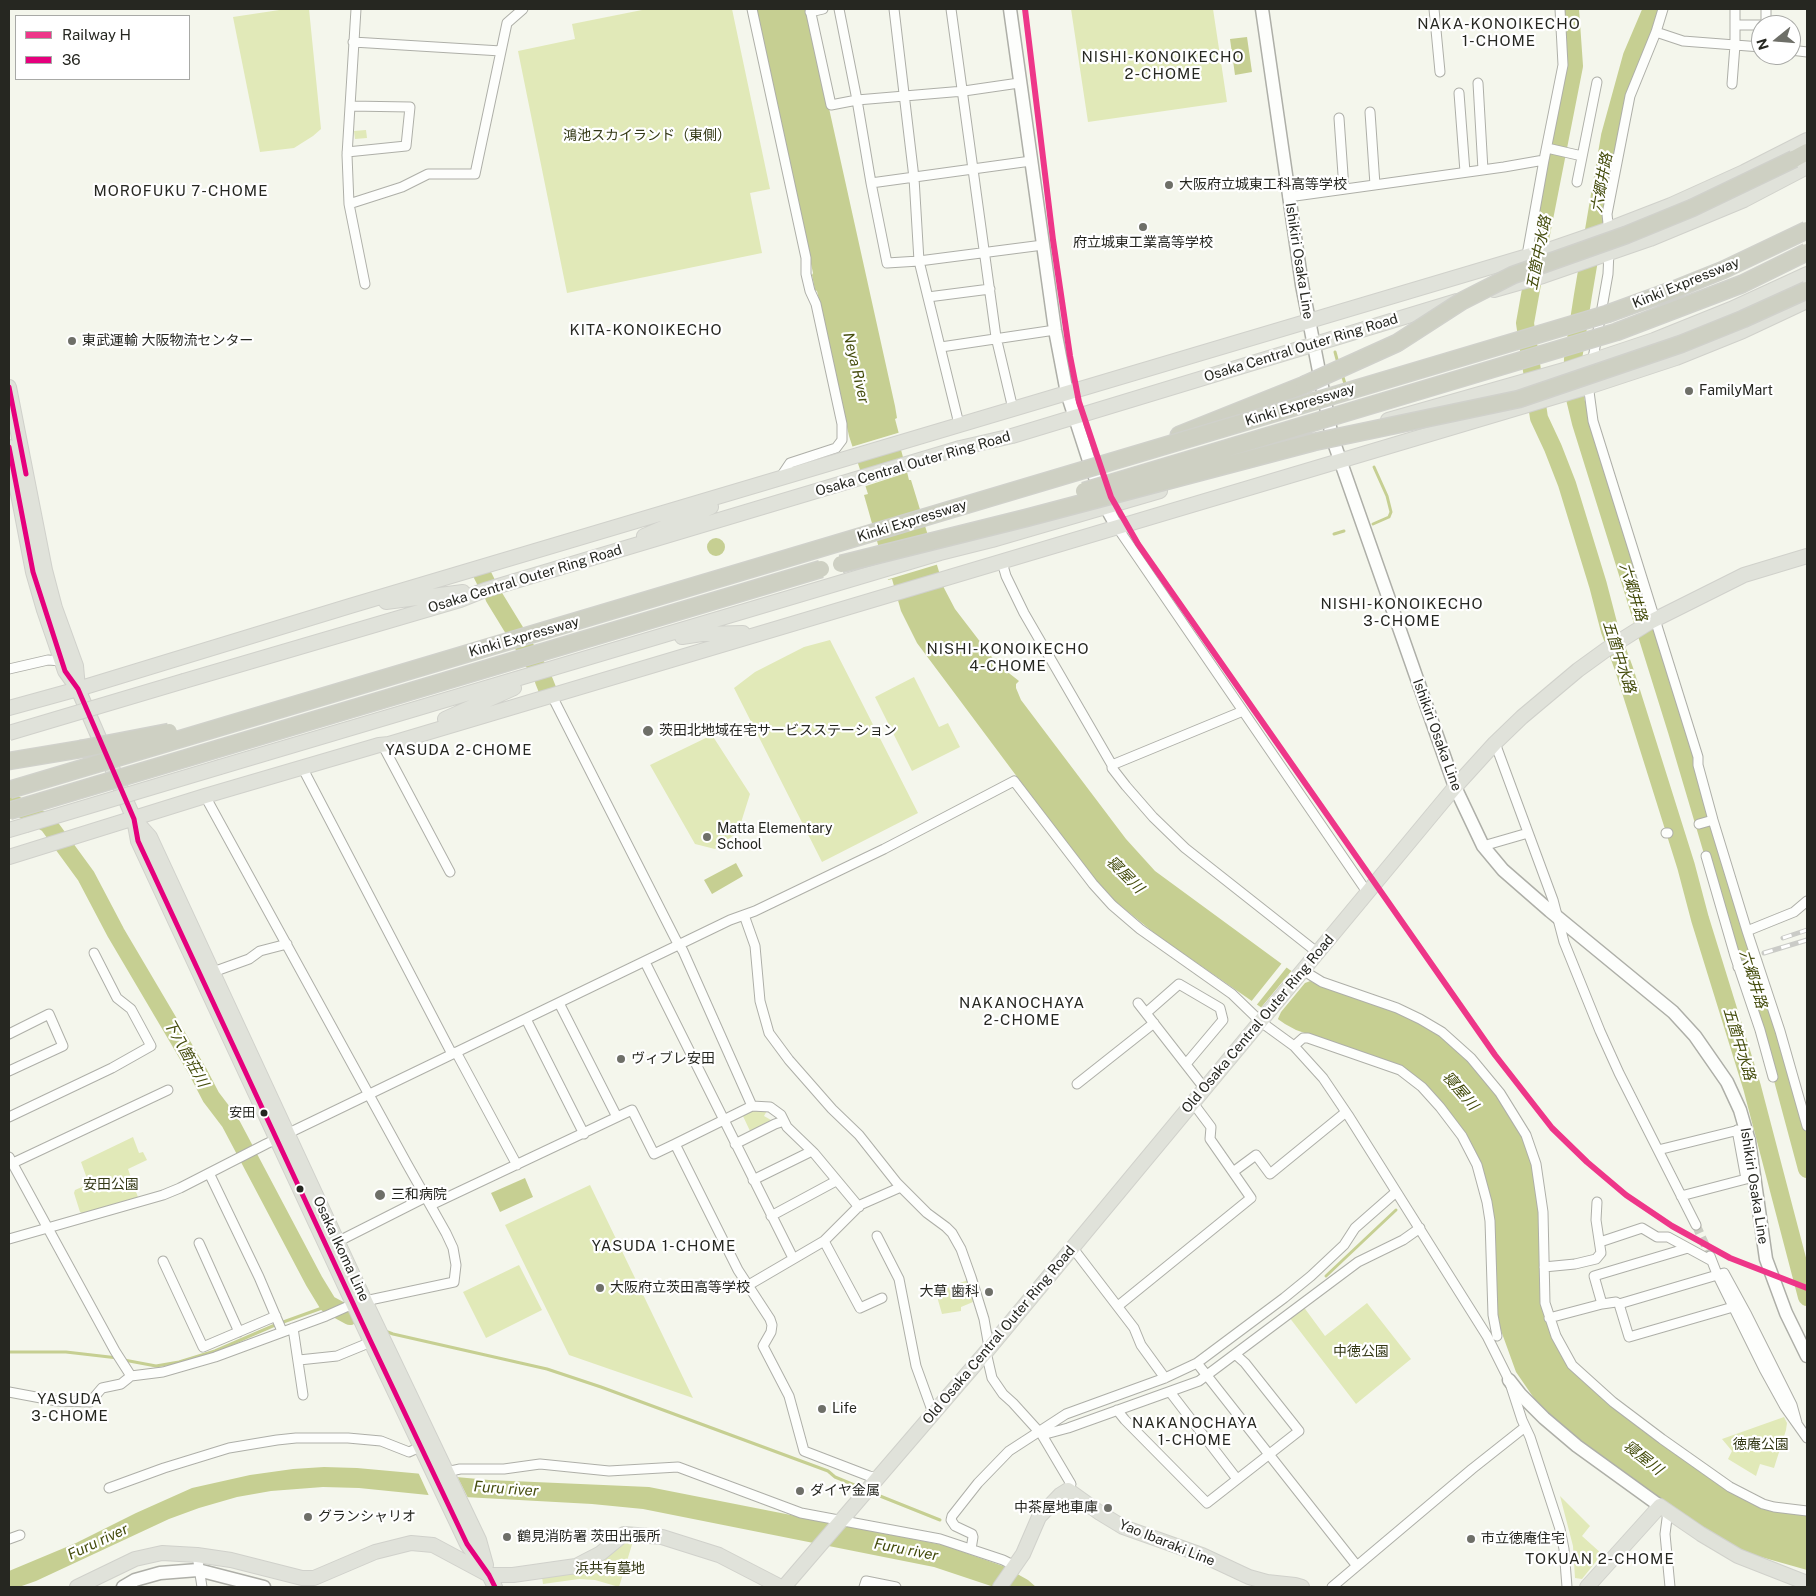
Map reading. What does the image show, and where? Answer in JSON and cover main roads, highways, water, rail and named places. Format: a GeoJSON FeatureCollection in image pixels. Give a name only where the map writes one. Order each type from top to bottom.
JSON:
{"type":"FeatureCollection","features":[{"type":"Feature","properties":{"kind":"highway"},"geometry":{"type":"LineString","coordinates":[[1119,459],[1375,354],[1418,331],[1475,294],[1513,275],[1626,235],[1803,160]]}},
{"type":"Feature","properties":{"kind":"highway","name":"Kinki Expressway"},"geometry":{"type":"LineString","coordinates":[[9,790],[1215,432],[1638,304],[1723,270],[1807,230]]}},
{"type":"Feature","properties":{"kind":"highway","name":"Kinki Expressway"},"geometry":{"type":"LineString","coordinates":[[9,811],[1616,332],[1742,284],[1807,252]]}},
{"type":"Feature","properties":{"kind":"highway"},"geometry":{"type":"LineString","coordinates":[[841,564],[1026,518],[1314,442],[1519,399],[1681,344],[1788,300],[1807,290]]}},
{"type":"Feature","properties":{"kind":"highway"},"geometry":{"type":"LineString","coordinates":[[9,761],[148,737],[201,725],[358,681],[415,669]]}},
{"type":"Feature","properties":{"kind":"main road"},"geometry":{"type":"LineString","coordinates":[[1010,9],[1055,330],[1067,392],[1106,507],[1117,527]]}},
{"type":"Feature","properties":{"kind":"main road","name":"Ishikiri Osaka Line"},"geometry":{"type":"LineString","coordinates":[[1262,9],[1288,197],[1308,321],[1332,437],[1455,787],[1483,846],[1513,880],[1652,994],[1689,1029],[1708,1052],[1727,1082],[1738,1103],[1741,1129],[1754,1166],[1760,1226],[1766,1259],[1786,1313],[1807,1356]]}},
{"type":"Feature","properties":{"kind":"main road"},"geometry":{"type":"LineString","coordinates":[[9,708],[1548,250],[1606,230],[1705,190],[1807,140]]}},
{"type":"Feature","properties":{"kind":"main road","name":"Osaka Central Outer Ring Road"},"geometry":{"type":"LineString","coordinates":[[9,734],[460,600],[485,590],[612,552],[1074,417],[1543,276],[1650,240],[1713,214],[1803,160]]}},
{"type":"Feature","properties":{"kind":"main road"},"geometry":{"type":"LineString","coordinates":[[9,830],[940,553],[984,543],[1106,507],[1310,446],[1332,437],[1436,405],[1518,384],[1587,363],[1680,330],[1775,290],[1807,274]]}},
{"type":"Feature","properties":{"kind":"main road"},"geometry":{"type":"LineString","coordinates":[[9,857],[302,767],[382,744],[389,744],[552,696],[1585,388],[1685,354],[1743,331],[1807,301]]}},
{"type":"Feature","properties":{"kind":"main road","name":"Osaka Ikoma Line"},"geometry":{"type":"LineString","coordinates":[[9,387],[45,570],[55,608],[76,666],[78,689]]}},
{"type":"Feature","properties":{"kind":"main road","name":"Osaka Ikoma Line"},"geometry":{"type":"LineString","coordinates":[[9,447],[33,572],[65,671],[78,689],[134,819],[138,841],[282,1136],[339,1241],[353,1305],[372,1316],[374,1340],[420,1447],[467,1544],[492,1581]]}},
{"type":"Feature","properties":{"kind":"main road"},"geometry":{"type":"LineString","coordinates":[[612,552],[684,517],[774,487],[798,472]]}},
{"type":"Feature","properties":{"kind":"main road","name":"Old Osaka Central Outer Ring Road"},"geometry":{"type":"LineString","coordinates":[[784,1587],[933,1414],[1303,972],[1367,892],[1455,787],[1495,743],[1536,705],[1607,649],[1648,623],[1744,575],[1807,556]]}},
{"type":"Feature","properties":{"kind":"main road"},"geometry":{"type":"LineString","coordinates":[[350,606],[485,590]]}},
{"type":"Feature","properties":{"kind":"main road"},"geometry":{"type":"LineString","coordinates":[[382,744],[387,738],[452,717],[510,689],[562,671],[600,655],[690,636],[766,632]]}},
{"type":"Feature","properties":{"kind":"main road","name":"Osaka Ikoma Line"},"geometry":{"type":"LineString","coordinates":[[134,819],[150,837],[213,972],[353,1305],[446,1472],[479,1540],[492,1581]]}},
{"type":"Feature","properties":{"kind":"main road"},"geometry":{"type":"LineString","coordinates":[[1509,1380],[1544,1418],[1577,1446],[1664,1509],[1738,1556],[1807,1583]]}},
{"type":"Feature","properties":{"kind":"main road","name":"Yao Ibaraki Line"},"geometry":{"type":"LineString","coordinates":[[1000,1587],[1023,1554],[1039,1517],[1060,1495],[1068,1490],[1100,1514],[1123,1527],[1202,1555],[1249,1577],[1267,1582],[1302,1587]]}},
{"type":"Feature","properties":{"kind":"main road"},"geometry":{"type":"LineString","coordinates":[[1587,1587],[1664,1509]]}},
{"type":"Feature","properties":{"kind":"main road"},"geometry":{"type":"LineString","coordinates":[[77,1587],[135,1559],[162,1554],[197,1555],[231,1560],[302,1578],[314,1578],[375,1552],[411,1543],[434,1544],[492,1581],[513,1575],[576,1566],[601,1553],[624,1534],[662,1537],[719,1555],[780,1587]]}},
{"type":"Feature","properties":{"kind":"main road"},"geometry":{"type":"LineString","coordinates":[[123,1587],[135,1580],[160,1573],[198,1570],[264,1587]]}},
{"type":"Feature","properties":{"kind":"water"},"geometry":{"type":"Polygon","coordinates":[[[755,9],[807,9],[895,406],[897,418],[895,419],[899,434],[897,435],[909,480],[911,480],[944,588],[955,609],[1001,669],[1019,681],[1016,684],[1016,688],[1021,700],[1126,839],[1155,871],[1290,970],[1312,982],[1427,1025],[1459,1050],[1497,1095],[1523,1137],[1533,1165],[1540,1212],[1541,1265],[1555,1343],[1565,1361],[1579,1378],[1611,1405],[1735,1494],[1761,1507],[1807,1515],[1807,1570],[1747,1553],[1715,1537],[1583,1445],[1538,1404],[1516,1372],[1499,1325],[1493,1209],[1484,1176],[1470,1143],[1395,1064],[1296,1030],[1285,1024],[1158,936],[1116,902],[1093,877],[1065,841],[917,643],[901,611],[892,579],[888,580],[864,495],[868,494],[849,436],[817,291],[815,290],[813,273],[755,9]]]}},
{"type":"Feature","properties":{"kind":"water"},"geometry":{"type":"Polygon","coordinates":[[[1247,37],[1252,72],[1235,75],[1230,39],[1247,37]]]}},
{"type":"Feature","properties":{"kind":"water"},"geometry":{"type":"Polygon","coordinates":[[[712,538],[720,538],[725,543],[723,554],[712,556],[707,551],[707,543],[712,538]]]}},
{"type":"Feature","properties":{"kind":"water"},"geometry":{"type":"Polygon","coordinates":[[[736,863],[743,876],[712,894],[704,880],[736,863]]]}},
{"type":"Feature","properties":{"kind":"water"},"geometry":{"type":"Polygon","coordinates":[[[525,1178],[533,1197],[500,1212],[491,1193],[525,1178]]]}},
{"type":"Feature","properties":{"kind":"water","name":"Furu river"},"geometry":{"type":"Polygon","coordinates":[[[324,1467],[357,1468],[489,1480],[649,1487],[943,1545],[1003,1566],[1028,1580],[1036,1587],[994,1587],[934,1567],[643,1509],[323,1487],[271,1491],[237,1497],[199,1508],[169,1519],[36,1581],[19,1587],[9,1587],[9,1571],[76,1543],[192,1488],[250,1475],[324,1467]]]}},
{"type":"Feature","properties":{"kind":"waterway","name":"五箇中水路"},"geometry":{"type":"LineString","coordinates":[[1570,9],[1574,66],[1525,323],[1539,418],[1567,484],[1610,631],[1624,669],[1686,866],[1700,919],[1752,1087],[1807,1297]]}},
{"type":"Feature","properties":{"kind":"waterway","name":"六郷井路"},"geometry":{"type":"LineString","coordinates":[[1652,9],[1632,56],[1610,136],[1573,359],[1572,386],[1581,423],[1677,731],[1738,937],[1778,1061],[1807,1169]]}},
{"type":"Feature","properties":{"kind":"waterway"},"geometry":{"type":"LineString","coordinates":[[1335,352],[1338,363]]}},
{"type":"Feature","properties":{"kind":"waterway"},"geometry":{"type":"LineString","coordinates":[[1342,374],[1346,387]]}},
{"type":"Feature","properties":{"kind":"waterway"},"geometry":{"type":"LineString","coordinates":[[1373,524],[1389,517],[1391,512],[1387,496],[1374,467]]}},
{"type":"Feature","properties":{"kind":"waterway"},"geometry":{"type":"LineString","coordinates":[[1334,534],[1344,531]]}},
{"type":"Feature","properties":{"kind":"waterway"},"geometry":{"type":"LineString","coordinates":[[481,572],[486,582]]}},
{"type":"Feature","properties":{"kind":"waterway"},"geometry":{"type":"LineString","coordinates":[[494,597],[538,669]]}},
{"type":"Feature","properties":{"kind":"waterway"},"geometry":{"type":"LineString","coordinates":[[544,681],[548,691]]}},
{"type":"Feature","properties":{"kind":"waterway","name":"下八箇荘川"},"geometry":{"type":"LineString","coordinates":[[9,801],[48,824],[86,876],[116,933],[211,1097],[230,1122],[314,1281],[328,1304],[350,1316]]}},
{"type":"Feature","properties":{"kind":"waterway"},"geometry":{"type":"LineString","coordinates":[[1326,1276],[1396,1210]]}},
{"type":"Feature","properties":{"kind":"waterway"},"geometry":{"type":"LineString","coordinates":[[124,1360],[156,1366],[179,1362],[215,1351],[328,1304]]}},
{"type":"Feature","properties":{"kind":"waterway"},"geometry":{"type":"LineString","coordinates":[[385,1331],[547,1369],[601,1387],[828,1471],[835,1477],[864,1489]]}},
{"type":"Feature","properties":{"kind":"waterway"},"geometry":{"type":"LineString","coordinates":[[9,1352],[66,1352],[118,1358]]}},
{"type":"Feature","properties":{"kind":"waterway"},"geometry":{"type":"LineString","coordinates":[[870,1492],[940,1520]]}},
{"type":"Feature","properties":{"kind":"tunnel"},"geometry":{"type":"LineString","coordinates":[[1696,1225],[1710,1256]]}},
{"type":"Feature","properties":{"kind":"railway"},"geometry":{"type":"LineString","coordinates":[[1783,938],[1807,930]]}},
{"type":"Feature","properties":{"kind":"railway"},"geometry":{"type":"LineString","coordinates":[[1764,953],[1807,940]]}},
{"type":"Feature","properties":{"kind":"rail line","name":"H"},"geometry":{"type":"LineString","coordinates":[[1025,9],[1053,240],[1070,356],[1079,402],[1111,497],[1138,544],[1495,1055],[1552,1128],[1587,1162],[1626,1195],[1672,1226],[1730,1258],[1807,1288]]}},
{"type":"Feature","properties":{"kind":"place","name":"大阪府立城東工科高等学校"},"geometry":{"type":"Point","coordinates":[1169,185]}},
{"type":"Feature","properties":{"kind":"place","name":"府立城東工業高等学校"},"geometry":{"type":"Point","coordinates":[1143,227]}},
{"type":"Feature","properties":{"kind":"place","name":"東武運輸 大阪物流センター"},"geometry":{"type":"Point","coordinates":[72,341]}},
{"type":"Feature","properties":{"kind":"place","name":"FamilyMart"},"geometry":{"type":"Point","coordinates":[1689,391]}},
{"type":"Feature","properties":{"kind":"place","name":"茨田北地域在宅サービスステーション"},"geometry":{"type":"Point","coordinates":[648,731]}},
{"type":"Feature","properties":{"kind":"place","name":"Matta Elementary School"},"geometry":{"type":"Point","coordinates":[707,837]}},
{"type":"Feature","properties":{"kind":"place","name":"ヴィブレ安田"},"geometry":{"type":"Point","coordinates":[621,1059]}},
{"type":"Feature","properties":{"kind":"place","name":"安田"},"geometry":{"type":"Point","coordinates":[264,1113]}},
{"type":"Feature","properties":{"kind":"place","name":"三和病院"},"geometry":{"type":"Point","coordinates":[380,1195]}},
{"type":"Feature","properties":{"kind":"place","name":"大阪府立茨田高等学校"},"geometry":{"type":"Point","coordinates":[600,1288]}},
{"type":"Feature","properties":{"kind":"place","name":"大草 歯科"},"geometry":{"type":"Point","coordinates":[989,1292]}},
{"type":"Feature","properties":{"kind":"place","name":"Life"},"geometry":{"type":"Point","coordinates":[822,1409]}},
{"type":"Feature","properties":{"kind":"place","name":"ダイヤ金属"},"geometry":{"type":"Point","coordinates":[800,1491]}},
{"type":"Feature","properties":{"kind":"place","name":"中茶屋地車庫"},"geometry":{"type":"Point","coordinates":[1108,1508]}},
{"type":"Feature","properties":{"kind":"place","name":"グランシャリオ"},"geometry":{"type":"Point","coordinates":[308,1517]}},
{"type":"Feature","properties":{"kind":"place","name":"鶴見消防署 茨田出張所"},"geometry":{"type":"Point","coordinates":[507,1537]}},
{"type":"Feature","properties":{"kind":"place","name":"市立徳庵住宅"},"geometry":{"type":"Point","coordinates":[1471,1539]}},
{"type":"Feature","properties":{"kind":"district","name":"NAKA-KONOIKECHO 1-CHOME"},"geometry":{"type":"Point","coordinates":[1499,32]}},
{"type":"Feature","properties":{"kind":"district","name":"NISHI-KONOIKECHO 2-CHOME"},"geometry":{"type":"Point","coordinates":[1163,66]}},
{"type":"Feature","properties":{"kind":"district","name":"MOROFUKU 7-CHOME"},"geometry":{"type":"Point","coordinates":[181,191]}},
{"type":"Feature","properties":{"kind":"district","name":"KITA-KONOIKECHO"},"geometry":{"type":"Point","coordinates":[646,330]}},
{"type":"Feature","properties":{"kind":"district","name":"NISHI-KONOIKECHO 3-CHOME"},"geometry":{"type":"Point","coordinates":[1402,612]}},
{"type":"Feature","properties":{"kind":"district","name":"NISHI-KONOIKECHO 4-CHOME"},"geometry":{"type":"Point","coordinates":[1008,658]}},
{"type":"Feature","properties":{"kind":"district","name":"YASUDA 2-CHOME"},"geometry":{"type":"Point","coordinates":[459,750]}},
{"type":"Feature","properties":{"kind":"district","name":"NAKANOCHAYA 2-CHOME"},"geometry":{"type":"Point","coordinates":[1022,1012]}},
{"type":"Feature","properties":{"kind":"district","name":"YASUDA 1-CHOME"},"geometry":{"type":"Point","coordinates":[664,1246]}},
{"type":"Feature","properties":{"kind":"district","name":"YASUDA 3-CHOME"},"geometry":{"type":"Point","coordinates":[70,1408]}},
{"type":"Feature","properties":{"kind":"district","name":"NAKANOCHAYA 1-CHOME"},"geometry":{"type":"Point","coordinates":[1195,1432]}},
{"type":"Feature","properties":{"kind":"district","name":"TOKUAN 2-CHOME"},"geometry":{"type":"Point","coordinates":[1600,1559]}},
{"type":"Feature","properties":{"kind":"park label","name":"鴻池スカイランド（東側）"},"geometry":{"type":"Point","coordinates":[647,136]}},
{"type":"Feature","properties":{"kind":"park label","name":"安田公園"},"geometry":{"type":"Point","coordinates":[111,1185]}},
{"type":"Feature","properties":{"kind":"park label","name":"中徳公園"},"geometry":{"type":"Point","coordinates":[1361,1352]}},
{"type":"Feature","properties":{"kind":"park label","name":"徳庵公園"},"geometry":{"type":"Point","coordinates":[1761,1445]}},
{"type":"Feature","properties":{"kind":"park label","name":"浜共有墓地"},"geometry":{"type":"Point","coordinates":[610,1569]}},
{"type":"Feature","properties":{"kind":"water label","name":"Neya River"},"geometry":{"type":"Point","coordinates":[856,368]}},
{"type":"Feature","properties":{"kind":"water label","name":"寝屋川"},"geometry":{"type":"Point","coordinates":[1125,875]}},
{"type":"Feature","properties":{"kind":"water label","name":"寝屋川"},"geometry":{"type":"Point","coordinates":[1460,1091]}},
{"type":"Feature","properties":{"kind":"water label","name":"寝屋川"},"geometry":{"type":"Point","coordinates":[1643,1458]}}]}
